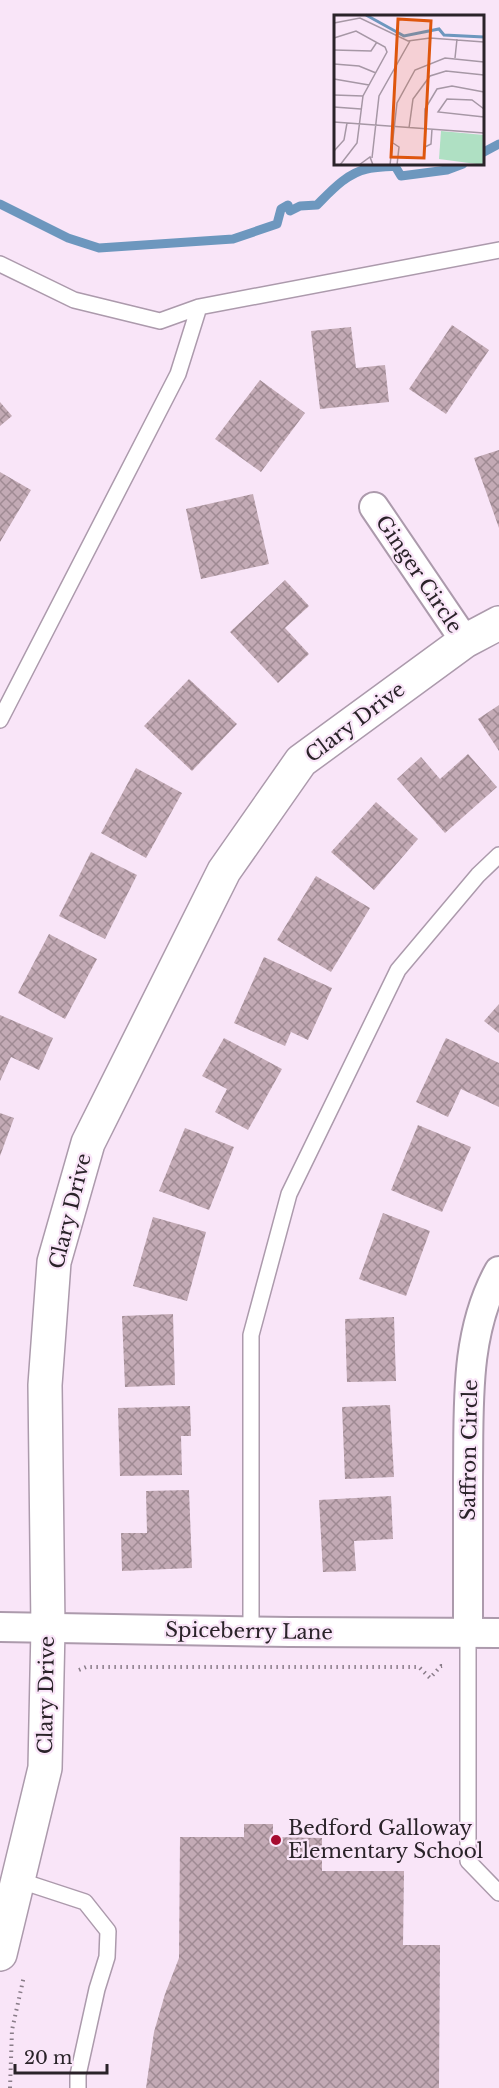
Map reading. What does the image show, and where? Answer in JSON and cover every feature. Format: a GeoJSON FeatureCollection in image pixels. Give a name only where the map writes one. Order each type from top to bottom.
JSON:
{"type":"FeatureCollection","features":[{"type":"Feature","properties":{"kind":"street","name":"Ginger Circle"},"geometry":{"type":"LineString","coordinates":[[374,507],[465,641]]}},
{"type":"Feature","properties":{"kind":"street","name":"Clary Drive"},"geometry":{"type":"LineString","coordinates":[[0,1954],[45,1768],[48,1628],[45,1385],[54,1262],[88,1143],[224,871],[301,761],[465,641],[499,623]]}},
{"type":"Feature","properties":{"kind":"street","name":"Saffron Circle"},"geometry":{"type":"LineString","coordinates":[[468,1633],[469,1388],[474,1339],[491,1285],[499,1271]]}},
{"type":"Feature","properties":{"kind":"street","name":"Spiceberry Lane"},"geometry":{"type":"LineString","coordinates":[[0,1627],[499,1634]]}},
{"type":"Feature","properties":{"kind":"lane"},"geometry":{"type":"LineString","coordinates":[[0,264],[74,300],[160,321],[199,307],[499,250]]}},
{"type":"Feature","properties":{"kind":"lane"},"geometry":{"type":"LineString","coordinates":[[0,720],[178,374],[199,307]]}},
{"type":"Feature","properties":{"kind":"lane"},"geometry":{"type":"LineString","coordinates":[[251,1632],[251,1335],[289,1194],[398,970],[478,875],[499,855]]}},
{"type":"Feature","properties":{"kind":"lane"},"geometry":{"type":"LineString","coordinates":[[468,1633],[468,1861],[499,1893]]}},
{"type":"Feature","properties":{"kind":"lane"},"geometry":{"type":"LineString","coordinates":[[18,1880],[85,1902],[108,1931],[107,1958],[97,1989],[78,2074],[78,2088]]}},
{"type":"Feature","properties":{"kind":"path"},"geometry":{"type":"LineString","coordinates":[[77,1671],[86,1667],[419,1667],[430,1678],[441,1666],[468,1665]]}},
{"type":"Feature","properties":{"kind":"path"},"geometry":{"type":"LineString","coordinates":[[10,2088],[12,2030],[24,1976]]}},
{"type":"Feature","properties":{"kind":"building"},"geometry":{"type":"Polygon","coordinates":[[[452,325],[489,350],[446,414],[409,389],[452,325]]]}},
{"type":"Feature","properties":{"kind":"building"},"geometry":{"type":"Polygon","coordinates":[[[351,327],[356,368],[385,365],[389,402],[320,409],[311,331],[351,327]]]}},
{"type":"Feature","properties":{"kind":"building"},"geometry":{"type":"Polygon","coordinates":[[[260,380],[305,413],[261,472],[215,439],[260,380]]]}},
{"type":"Feature","properties":{"kind":"building"},"geometry":{"type":"Polygon","coordinates":[[[0,402],[12,416],[0,426],[0,402]]]}},
{"type":"Feature","properties":{"kind":"building"},"geometry":{"type":"Polygon","coordinates":[[[499,450],[499,528],[474,458],[499,450]]]}},
{"type":"Feature","properties":{"kind":"building"},"geometry":{"type":"Polygon","coordinates":[[[0,472],[31,490],[0,542],[0,472]]]}},
{"type":"Feature","properties":{"kind":"building"},"geometry":{"type":"Polygon","coordinates":[[[253,494],[269,564],[201,579],[186,509],[253,494]]]}},
{"type":"Feature","properties":{"kind":"building"},"geometry":{"type":"Polygon","coordinates":[[[285,580],[309,606],[285,628],[309,654],[278,683],[230,632],[285,580]]]}},
{"type":"Feature","properties":{"kind":"building"},"geometry":{"type":"Polygon","coordinates":[[[189,679],[237,724],[192,771],[144,726],[189,679]]]}},
{"type":"Feature","properties":{"kind":"building"},"geometry":{"type":"Polygon","coordinates":[[[499,705],[499,751],[478,719],[499,705]]]}},
{"type":"Feature","properties":{"kind":"building"},"geometry":{"type":"Polygon","coordinates":[[[468,754],[497,787],[445,833],[397,779],[421,757],[440,779],[468,754]]]}},
{"type":"Feature","properties":{"kind":"building"},"geometry":{"type":"Polygon","coordinates":[[[136,768],[182,793],[146,858],[101,833],[136,768]]]}},
{"type":"Feature","properties":{"kind":"building"},"geometry":{"type":"Polygon","coordinates":[[[376,802],[418,839],[374,890],[331,852],[376,802]]]}},
{"type":"Feature","properties":{"kind":"building"},"geometry":{"type":"Polygon","coordinates":[[[91,852],[137,875],[105,939],[59,916],[91,852]]]}},
{"type":"Feature","properties":{"kind":"building"},"geometry":{"type":"Polygon","coordinates":[[[316,876],[370,908],[331,972],[277,940],[316,876]]]}},
{"type":"Feature","properties":{"kind":"building"},"geometry":{"type":"Polygon","coordinates":[[[49,934],[97,959],[65,1019],[18,993],[49,934]]]}},
{"type":"Feature","properties":{"kind":"building"},"geometry":{"type":"Polygon","coordinates":[[[264,957],[332,988],[308,1040],[291,1032],[285,1046],[234,1023],[264,957]]]}},
{"type":"Feature","properties":{"kind":"building"},"geometry":{"type":"Polygon","coordinates":[[[499,1004],[499,1033],[484,1021],[499,1004]]]}},
{"type":"Feature","properties":{"kind":"building"},"geometry":{"type":"Polygon","coordinates":[[[0,1015],[53,1038],[39,1070],[11,1057],[0,1081],[0,1015]]]}},
{"type":"Feature","properties":{"kind":"building"},"geometry":{"type":"Polygon","coordinates":[[[224,1038],[282,1069],[248,1130],[215,1112],[227,1089],[202,1076],[224,1038]]]}},
{"type":"Feature","properties":{"kind":"building"},"geometry":{"type":"Polygon","coordinates":[[[446,1038],[499,1063],[499,1107],[461,1089],[448,1117],[416,1102],[446,1038]]]}},
{"type":"Feature","properties":{"kind":"building"},"geometry":{"type":"Polygon","coordinates":[[[0,1113],[14,1118],[0,1156],[0,1113]]]}},
{"type":"Feature","properties":{"kind":"building"},"geometry":{"type":"Polygon","coordinates":[[[418,1125],[471,1147],[442,1212],[391,1190],[418,1125]]]}},
{"type":"Feature","properties":{"kind":"building"},"geometry":{"type":"Polygon","coordinates":[[[185,1128],[234,1147],[209,1210],[159,1191],[185,1128]]]}},
{"type":"Feature","properties":{"kind":"building"},"geometry":{"type":"Polygon","coordinates":[[[383,1213],[430,1231],[406,1296],[359,1279],[383,1213]]]}},
{"type":"Feature","properties":{"kind":"building"},"geometry":{"type":"Polygon","coordinates":[[[153,1217],[206,1232],[187,1301],[133,1286],[153,1217]]]}},
{"type":"Feature","properties":{"kind":"building"},"geometry":{"type":"Polygon","coordinates":[[[173,1314],[175,1385],[125,1387],[122,1316],[173,1314]]]}},
{"type":"Feature","properties":{"kind":"building"},"geometry":{"type":"Polygon","coordinates":[[[394,1317],[396,1381],[347,1382],[345,1319],[394,1317]]]}},
{"type":"Feature","properties":{"kind":"building"},"geometry":{"type":"Polygon","coordinates":[[[390,1405],[394,1477],[345,1479],[342,1407],[390,1405]]]}},
{"type":"Feature","properties":{"kind":"building"},"geometry":{"type":"Polygon","coordinates":[[[190,1406],[191,1436],[181,1436],[182,1475],[120,1476],[118,1408],[190,1406]]]}},
{"type":"Feature","properties":{"kind":"building"},"geometry":{"type":"Polygon","coordinates":[[[189,1490],[192,1568],[122,1571],[121,1533],[147,1533],[146,1491],[189,1490]]]}},
{"type":"Feature","properties":{"kind":"building"},"geometry":{"type":"Polygon","coordinates":[[[391,1496],[393,1539],[354,1541],[356,1571],[323,1572],[319,1500],[391,1496]]]}},
{"type":"Feature","properties":{"kind":"building"},"geometry":{"type":"Polygon","coordinates":[[[244,1824],[273,1824],[273,1837],[322,1838],[322,1871],[404,1871],[403,1945],[440,1945],[439,2088],[146,2088],[154,2032],[179,1958],[180,1837],[244,1837],[244,1824]]]}},
{"type":"Feature","properties":{"kind":"waterway"},"geometry":{"type":"LineString","coordinates":[[484,152],[499,144]]}},
{"type":"Feature","properties":{"kind":"waterway"},"geometry":{"type":"LineString","coordinates":[[0,204],[68,238],[99,248],[233,239],[277,224],[281,209],[288,205],[290,211],[300,206],[317,205],[340,183],[360,171],[395,166],[401,176],[447,170],[460,165]]}},
{"type":"Feature","properties":{"kind":"place","name":"Bedford Galloway Elementary School"},"geometry":{"type":"Point","coordinates":[276,1840]}}]}
